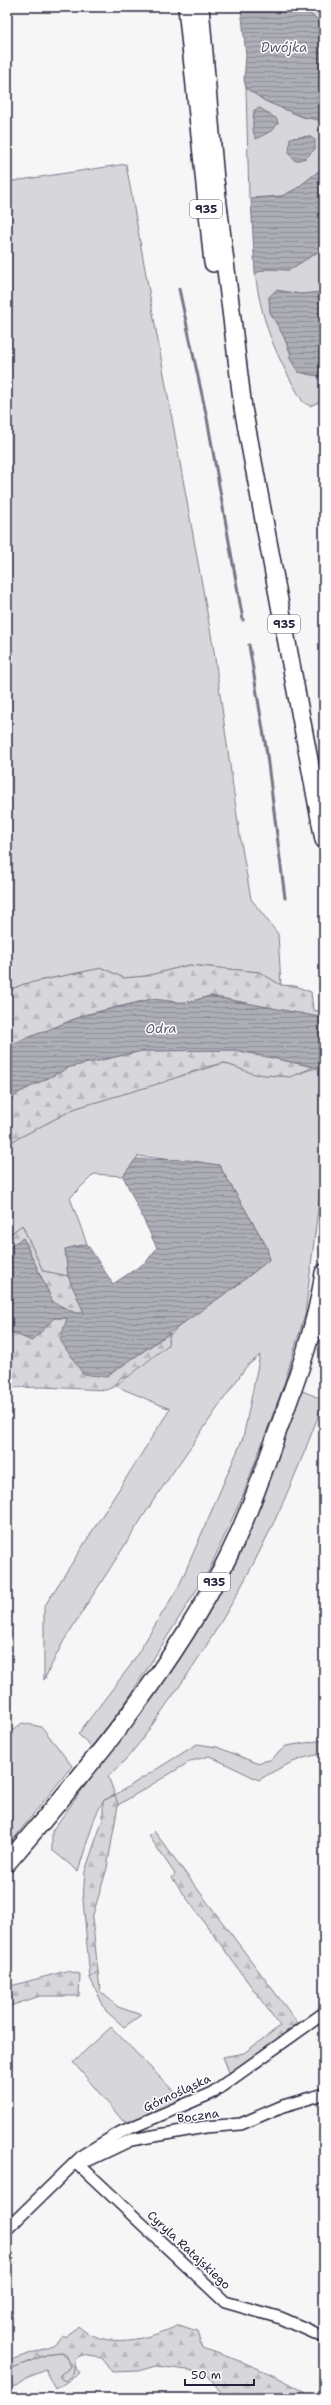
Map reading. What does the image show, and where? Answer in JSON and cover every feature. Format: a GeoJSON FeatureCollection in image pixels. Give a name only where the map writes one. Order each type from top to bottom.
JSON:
{"type":"FeatureCollection","features":[{"type":"Feature","properties":{"kind":"main road","name":"935"},"geometry":{"type":"LineString","coordinates":[[187,7],[201,161],[218,298],[230,366],[243,408]]}},
{"type":"Feature","properties":{"kind":"main road","name":"935"},"geometry":{"type":"LineString","coordinates":[[200,7],[215,180],[243,408],[324,840]]}},
{"type":"Feature","properties":{"kind":"main road","name":"935"},"geometry":{"type":"LineString","coordinates":[[7,1863],[95,1759],[138,1704],[171,1655],[228,1557],[250,1509],[295,1386],[306,1352],[324,1273]]}},
{"type":"Feature","properties":{"kind":"street","name":"Górnośląska"},"geometry":{"type":"LineString","coordinates":[[7,2229],[83,2155],[121,2132],[212,2093],[324,2014]]}},
{"type":"Feature","properties":{"kind":"street","name":"Boczna"},"geometry":{"type":"LineString","coordinates":[[76,2162],[89,2160],[131,2140],[205,2127],[241,2124],[283,2106],[324,2094]]}},
{"type":"Feature","properties":{"kind":"street","name":"Cyryla Ratajskiego"},"geometry":{"type":"LineString","coordinates":[[76,2162],[225,2302],[281,2318],[324,2337]]}},
{"type":"Feature","properties":{"kind":"green space"},"geometry":{"type":"Polygon","coordinates":[[[300,7],[324,7],[324,24],[300,7]]]}},
{"type":"Feature","properties":{"kind":"green space"},"geometry":{"type":"Polygon","coordinates":[[[246,88],[265,101],[303,117],[324,121],[324,167],[296,189],[282,196],[249,198],[246,88]]]}},
{"type":"Feature","properties":{"kind":"green space"},"geometry":{"type":"Polygon","coordinates":[[[126,164],[214,651],[240,837],[251,899],[278,934],[281,985],[259,972],[189,965],[146,976],[124,978],[102,968],[24,984],[7,991],[7,182],[126,164]]]}},
{"type":"Feature","properties":{"kind":"green space"},"geometry":{"type":"Polygon","coordinates":[[[324,248],[324,292],[300,294],[276,290],[269,297],[270,312],[284,337],[291,355],[306,374],[324,377],[324,400],[310,406],[303,402],[278,356],[266,325],[255,273],[267,269],[289,270],[324,248]]]}},
{"type":"Feature","properties":{"kind":"green space"},"geometry":{"type":"Polygon","coordinates":[[[189,965],[259,972],[281,985],[295,986],[311,992],[313,1010],[324,1012],[324,1018],[210,996],[185,1003],[152,999],[83,1015],[7,1048],[7,991],[24,984],[102,968],[124,978],[146,976],[189,965]]]}},
{"type":"Feature","properties":{"kind":"green space"},"geometry":{"type":"Polygon","coordinates":[[[235,1050],[314,1067],[290,1077],[254,1074],[224,1063],[206,1067],[161,1083],[76,1108],[7,1144],[7,1103],[18,1093],[70,1067],[142,1051],[235,1050]]]}},
{"type":"Feature","properties":{"kind":"green space"},"geometry":{"type":"Polygon","coordinates":[[[224,1063],[240,1069],[271,1076],[293,1076],[309,1070],[318,1068],[324,1069],[324,1164],[305,1314],[283,1387],[243,1495],[209,1570],[128,1699],[92,1747],[78,1734],[130,1666],[179,1586],[243,1438],[260,1355],[246,1367],[153,1501],[63,1642],[44,1680],[44,1607],[170,1409],[116,1386],[188,1318],[235,1287],[269,1260],[267,1247],[219,1165],[138,1156],[123,1176],[94,1174],[70,1198],[87,1244],[65,1249],[68,1276],[43,1271],[22,1225],[7,1237],[7,1144],[76,1108],[224,1063]]]}},
{"type":"Feature","properties":{"kind":"green space"},"geometry":{"type":"Polygon","coordinates":[[[22,1225],[43,1271],[68,1276],[85,1313],[75,1313],[53,1302],[23,1238],[7,1248],[7,1237],[22,1225]]]}},
{"type":"Feature","properties":{"kind":"green space"},"geometry":{"type":"Polygon","coordinates":[[[54,1318],[67,1318],[106,1377],[170,1333],[168,1345],[128,1377],[120,1378],[116,1386],[106,1390],[42,1387],[7,1388],[7,1330],[32,1341],[54,1318]]]}},
{"type":"Feature","properties":{"kind":"green space"},"geometry":{"type":"Polygon","coordinates":[[[300,1390],[324,1400],[292,1482],[255,1560],[235,1598],[189,1672],[138,1744],[124,1761],[108,1776],[115,1795],[197,1744],[217,1747],[256,1763],[270,1760],[286,1746],[324,1740],[324,1754],[298,1760],[259,1780],[209,1756],[191,1761],[118,1805],[114,1795],[103,1801],[95,1817],[78,1871],[52,1850],[52,1831],[180,1656],[300,1390]]]}},
{"type":"Feature","properties":{"kind":"green space"},"geometry":{"type":"Polygon","coordinates":[[[22,1723],[42,1727],[72,1766],[7,1847],[7,1735],[22,1723]]]}},
{"type":"Feature","properties":{"kind":"green space"},"geometry":{"type":"Polygon","coordinates":[[[115,1795],[118,1805],[107,1868],[92,1918],[98,1971],[90,1978],[83,1900],[85,1871],[103,1819],[103,1801],[115,1795]]]}},
{"type":"Feature","properties":{"kind":"green space"},"geometry":{"type":"Polygon","coordinates":[[[154,1831],[300,2026],[231,2077],[223,2057],[244,2053],[280,2026],[172,1878],[175,1874],[149,1836],[154,1831]]]}},
{"type":"Feature","properties":{"kind":"green space"},"geometry":{"type":"Polygon","coordinates":[[[66,1971],[80,1974],[79,1996],[40,1996],[7,2007],[7,1987],[66,1971]]]}},
{"type":"Feature","properties":{"kind":"green space"},"geometry":{"type":"Polygon","coordinates":[[[98,1971],[100,1991],[118,2007],[141,2015],[124,2027],[106,2011],[90,1978],[98,1971]]]}},
{"type":"Feature","properties":{"kind":"green space"},"geometry":{"type":"Polygon","coordinates":[[[111,2027],[184,2102],[134,2122],[123,2121],[73,2062],[111,2027]]]}},
{"type":"Feature","properties":{"kind":"green space"},"geometry":{"type":"Polygon","coordinates":[[[179,2325],[197,2331],[202,2348],[260,2369],[287,2382],[314,2398],[225,2398],[207,2374],[202,2372],[157,2366],[139,2371],[112,2372],[102,2358],[82,2355],[76,2358],[73,2374],[65,2381],[60,2378],[60,2375],[71,2367],[66,2354],[62,2352],[51,2353],[7,2370],[7,2361],[53,2346],[64,2336],[66,2338],[78,2326],[89,2334],[101,2338],[127,2340],[155,2335],[179,2325]]]}},
{"type":"Feature","properties":{"kind":"green space"},"geometry":{"type":"Polygon","coordinates":[[[62,2352],[80,2373],[56,2389],[46,2370],[26,2378],[7,2391],[7,2370],[51,2353],[62,2352]]]}},
{"type":"Feature","properties":{"kind":"water","name":"Dwójka"},"geometry":{"type":"Polygon","coordinates":[[[241,7],[300,7],[324,24],[324,121],[303,117],[265,101],[246,88],[244,80],[246,56],[241,7]]]}},
{"type":"Feature","properties":{"kind":"water"},"geometry":{"type":"Polygon","coordinates":[[[260,108],[277,119],[278,123],[273,130],[256,139],[253,128],[254,110],[260,108]]]}},
{"type":"Feature","properties":{"kind":"water"},"geometry":{"type":"Polygon","coordinates":[[[309,136],[315,140],[315,149],[306,158],[295,161],[289,154],[290,138],[309,136]]]}},
{"type":"Feature","properties":{"kind":"water"},"geometry":{"type":"Polygon","coordinates":[[[324,167],[324,248],[289,270],[267,269],[255,273],[251,199],[282,196],[296,189],[324,167]]]}},
{"type":"Feature","properties":{"kind":"water"},"geometry":{"type":"Polygon","coordinates":[[[276,290],[300,294],[324,292],[324,377],[298,372],[289,357],[291,354],[284,337],[270,312],[269,297],[276,290]]]}},
{"type":"Feature","properties":{"kind":"water","name":"Odra"},"geometry":{"type":"Polygon","coordinates":[[[210,996],[324,1018],[324,1069],[235,1050],[142,1051],[70,1067],[18,1093],[7,1103],[7,1048],[12,1044],[83,1016],[152,999],[185,1003],[210,996]]]}},
{"type":"Feature","properties":{"kind":"water"},"geometry":{"type":"Polygon","coordinates":[[[136,1159],[187,1160],[219,1165],[267,1247],[269,1260],[235,1287],[106,1377],[83,1374],[60,1340],[67,1318],[54,1318],[32,1341],[7,1330],[7,1248],[23,1238],[53,1302],[75,1313],[84,1313],[68,1276],[65,1249],[87,1244],[113,1284],[146,1262],[157,1248],[123,1176],[136,1159]]]}},
{"type":"Feature","properties":{"kind":"waterway"},"geometry":{"type":"LineString","coordinates":[[179,289],[207,418],[243,620]]}},
{"type":"Feature","properties":{"kind":"waterway"},"geometry":{"type":"LineString","coordinates":[[249,645],[266,748],[285,898]]}}]}
